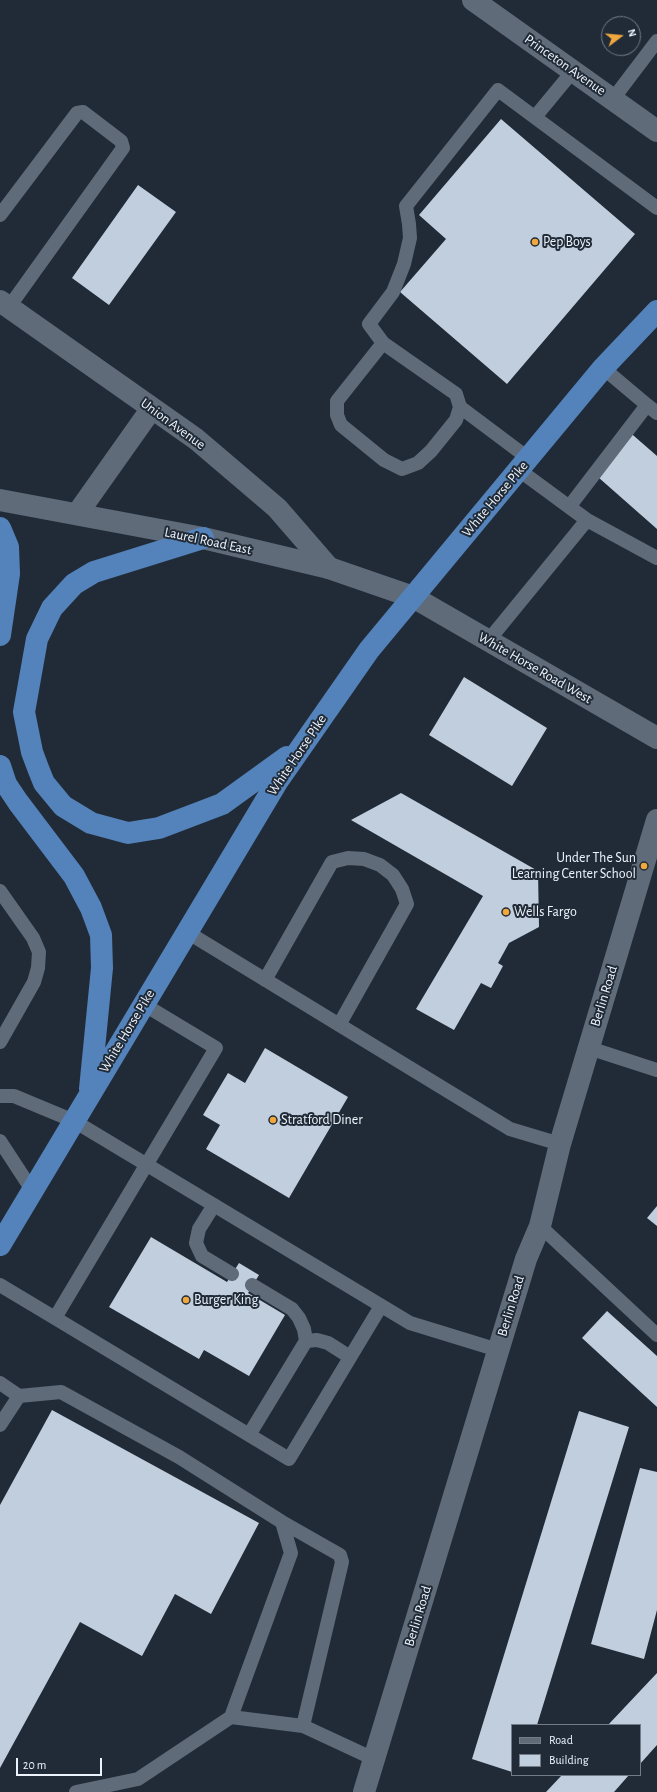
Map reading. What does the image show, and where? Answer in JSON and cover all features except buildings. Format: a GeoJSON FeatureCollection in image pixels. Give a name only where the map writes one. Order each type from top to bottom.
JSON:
{"type":"FeatureCollection","features":[{"type":"Feature","properties":{"kind":"highway","name":"White Horse Pike"},"geometry":{"type":"LineString","coordinates":[[0,1244],[277,782],[369,650],[603,368],[657,310]]}},
{"type":"Feature","properties":{"kind":"highway"},"geometry":{"type":"LineString","coordinates":[[0,528],[8,547],[9,574],[0,635]]}},
{"type":"Feature","properties":{"kind":"highway"},"geometry":{"type":"LineString","coordinates":[[203,538],[94,572],[74,584],[52,608],[37,639],[24,712],[32,752],[44,783],[68,810],[91,823],[128,833],[159,828],[222,804],[303,745]]}},
{"type":"Feature","properties":{"kind":"highway"},"geometry":{"type":"LineString","coordinates":[[0,766],[6,784],[18,802],[74,876],[92,908],[101,935],[102,968],[90,1094]]}},
{"type":"Feature","properties":{"kind":"street","name":"Princeton Avenue"},"geometry":{"type":"LineString","coordinates":[[473,0],[657,131]]}},
{"type":"Feature","properties":{"kind":"street","name":"Union Avenue"},"geometry":{"type":"LineString","coordinates":[[4,304],[196,439],[277,508],[329,568]]}},
{"type":"Feature","properties":{"kind":"street"},"geometry":{"type":"LineString","coordinates":[[77,514],[152,408]]}},
{"type":"Feature","properties":{"kind":"street","name":"Laurel Road East"},"geometry":{"type":"LineString","coordinates":[[0,500],[203,538],[329,568],[413,597]]}},
{"type":"Feature","properties":{"kind":"street","name":"White Horse Road West"},"geometry":{"type":"LineString","coordinates":[[413,597],[657,738]]}},
{"type":"Feature","properties":{"kind":"street","name":"Berlin Road"},"geometry":{"type":"LineString","coordinates":[[364,1792],[526,1259],[540,1226],[560,1144],[657,820]]}},
{"type":"Feature","properties":{"kind":"lane"},"geometry":{"type":"LineString","coordinates":[[614,99],[657,41]]}},
{"type":"Feature","properties":{"kind":"lane"},"geometry":{"type":"LineString","coordinates":[[535,117],[573,71]]}},
{"type":"Feature","properties":{"kind":"lane"},"geometry":{"type":"LineString","coordinates":[[657,208],[498,90],[406,206],[410,224],[410,238],[404,264],[393,292],[369,324],[383,343],[456,394],[460,407],[569,507],[587,520],[657,558]]}},
{"type":"Feature","properties":{"kind":"lane"},"geometry":{"type":"LineString","coordinates":[[0,215],[78,113],[82,112],[121,141],[123,148],[4,304]]}},
{"type":"Feature","properties":{"kind":"lane"},"geometry":{"type":"LineString","coordinates":[[383,343],[337,401],[337,415],[341,425],[384,460],[402,469],[418,463],[431,450],[456,420],[460,407]]}},
{"type":"Feature","properties":{"kind":"lane"},"geometry":{"type":"LineString","coordinates":[[569,507],[652,409],[603,368]]}},
{"type":"Feature","properties":{"kind":"lane"},"geometry":{"type":"LineString","coordinates":[[488,641],[587,520]]}},
{"type":"Feature","properties":{"kind":"lane"},"geometry":{"type":"LineString","coordinates":[[265,980],[332,862],[348,858],[364,859],[380,865],[393,875],[402,889],[407,904],[339,1024]]}},
{"type":"Feature","properties":{"kind":"lane"},"geometry":{"type":"LineString","coordinates":[[0,891],[34,938],[39,952],[38,968],[34,982],[0,1042]]}},
{"type":"Feature","properties":{"kind":"lane"},"geometry":{"type":"LineString","coordinates":[[186,932],[510,1129],[560,1144]]}},
{"type":"Feature","properties":{"kind":"lane"},"geometry":{"type":"LineString","coordinates":[[55,1318],[216,1048],[143,1004]]}},
{"type":"Feature","properties":{"kind":"lane"},"geometry":{"type":"LineString","coordinates":[[589,1048],[657,1070]]}},
{"type":"Feature","properties":{"kind":"lane"},"geometry":{"type":"LineString","coordinates":[[0,1096],[14,1096],[74,1121],[410,1323],[498,1350]]}},
{"type":"Feature","properties":{"kind":"lane"},"geometry":{"type":"LineString","coordinates":[[0,1141],[32,1190]]}},
{"type":"Feature","properties":{"kind":"lane"},"geometry":{"type":"LineString","coordinates":[[214,1205],[199,1229],[196,1243],[202,1256],[232,1274]]}},
{"type":"Feature","properties":{"kind":"lane"},"geometry":{"type":"LineString","coordinates":[[540,1226],[657,1335]]}},
{"type":"Feature","properties":{"kind":"lane"},"geometry":{"type":"LineString","coordinates":[[0,1285],[289,1459],[381,1306]]}},
{"type":"Feature","properties":{"kind":"lane"},"geometry":{"type":"LineString","coordinates":[[249,1435],[306,1341],[299,1318],[292,1309],[252,1285]]}},
{"type":"Feature","properties":{"kind":"lane"},"geometry":{"type":"LineString","coordinates":[[306,1341],[317,1340],[328,1343],[350,1357]]}},
{"type":"Feature","properties":{"kind":"lane"},"geometry":{"type":"LineString","coordinates":[[0,1383],[19,1396],[61,1392],[179,1457],[282,1522],[340,1555],[342,1562],[303,1726]]}},
{"type":"Feature","properties":{"kind":"lane"},"geometry":{"type":"LineString","coordinates":[[0,1425],[19,1396]]}},
{"type":"Feature","properties":{"kind":"lane"},"geometry":{"type":"LineString","coordinates":[[76,1792],[138,1779],[231,1717],[291,1553],[282,1522]]}},
{"type":"Feature","properties":{"kind":"lane"},"geometry":{"type":"LineString","coordinates":[[231,1717],[303,1726],[374,1759]]}},
{"type":"Feature","properties":{"kind":"place","name":"Pep Boys"},"geometry":{"type":"Point","coordinates":[535,242]}},
{"type":"Feature","properties":{"kind":"place","name":"Under The Sun Learning Center School"},"geometry":{"type":"Point","coordinates":[644,866]}},
{"type":"Feature","properties":{"kind":"place","name":"Wells Fargo"},"geometry":{"type":"Point","coordinates":[506,912]}},
{"type":"Feature","properties":{"kind":"place","name":"Stratford Diner"},"geometry":{"type":"Point","coordinates":[273,1120]}},
{"type":"Feature","properties":{"kind":"place","name":"Burger King"},"geometry":{"type":"Point","coordinates":[186,1300]}}]}
